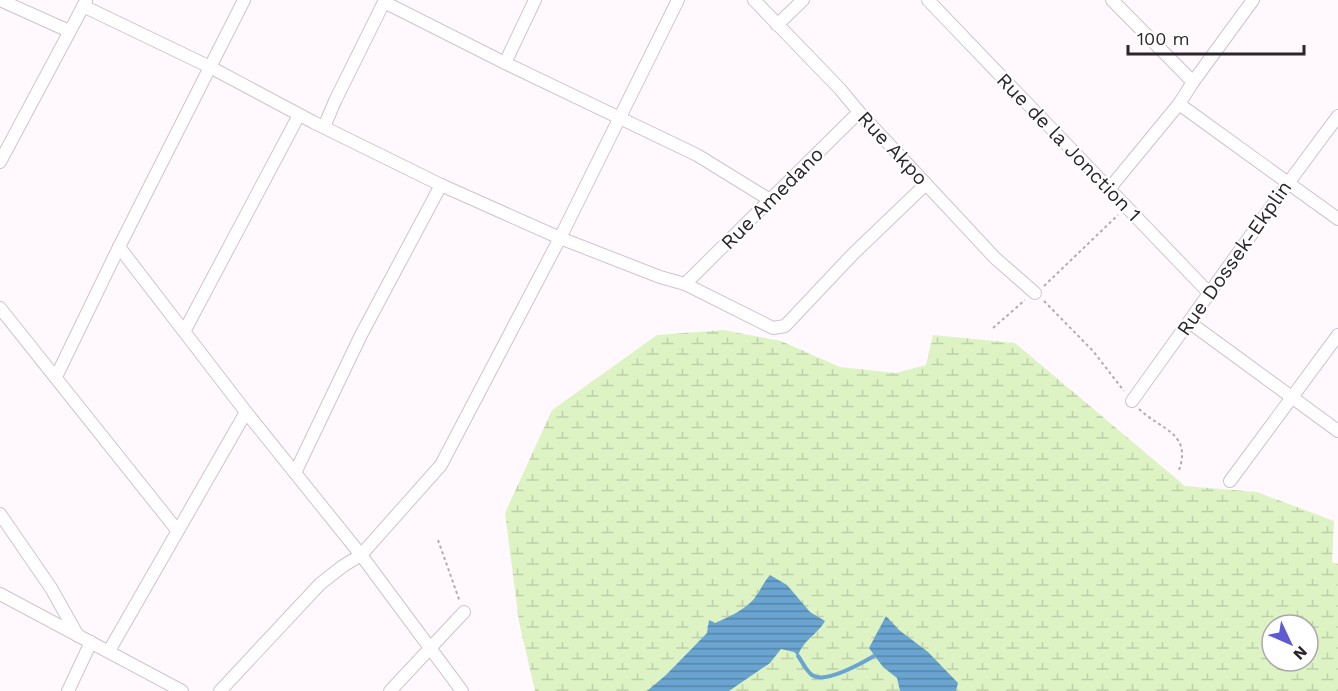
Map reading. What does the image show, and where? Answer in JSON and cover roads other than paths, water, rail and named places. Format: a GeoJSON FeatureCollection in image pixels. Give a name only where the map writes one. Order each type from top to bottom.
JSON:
{"type":"FeatureCollection","features":[{"type":"Feature","properties":{"kind":"street"},"geometry":{"type":"LineString","coordinates":[[0,0],[69,31]]}},
{"type":"Feature","properties":{"kind":"street"},"geometry":{"type":"LineString","coordinates":[[56,377],[244,0]]}},
{"type":"Feature","properties":{"kind":"street"},"geometry":{"type":"LineString","coordinates":[[505,63],[535,0]]}},
{"type":"Feature","properties":{"kind":"street"},"geometry":{"type":"LineString","coordinates":[[220,691],[320,584],[361,555],[441,465],[560,238],[678,0]]}},
{"type":"Feature","properties":{"kind":"street","name":"Rue Akpo"},"geometry":{"type":"LineString","coordinates":[[754,0],[840,89],[858,112],[994,258],[1035,293]]}},
{"type":"Feature","properties":{"kind":"street"},"geometry":{"type":"LineString","coordinates":[[777,25],[803,0]]}},
{"type":"Feature","properties":{"kind":"street","name":"Rue de la Jonction 1"},"geometry":{"type":"LineString","coordinates":[[928,0],[1210,294]]}},
{"type":"Feature","properties":{"kind":"street"},"geometry":{"type":"LineString","coordinates":[[1113,0],[1193,82]]}},
{"type":"Feature","properties":{"kind":"street"},"geometry":{"type":"LineString","coordinates":[[1109,189],[1179,104],[1253,0]]}},
{"type":"Feature","properties":{"kind":"street"},"geometry":{"type":"LineString","coordinates":[[324,127],[385,1],[505,63],[697,155],[770,200]]}},
{"type":"Feature","properties":{"kind":"street"},"geometry":{"type":"LineString","coordinates":[[0,162],[85,3],[441,186],[560,238],[660,277],[685,284],[773,328],[785,326],[852,254],[926,184]]}},
{"type":"Feature","properties":{"kind":"street"},"geometry":{"type":"LineString","coordinates":[[1179,104],[1338,219]]}},
{"type":"Feature","properties":{"kind":"street","name":"Rue Amedano"},"geometry":{"type":"LineString","coordinates":[[685,284],[858,112]]}},
{"type":"Feature","properties":{"kind":"street"},"geometry":{"type":"LineString","coordinates":[[185,330],[299,115]]}},
{"type":"Feature","properties":{"kind":"street","name":"Rue Dossek-Ekplin"},"geometry":{"type":"LineString","coordinates":[[1132,401],[1338,116]]}},
{"type":"Feature","properties":{"kind":"street"},"geometry":{"type":"LineString","coordinates":[[295,473],[362,335],[441,186]]}},
{"type":"Feature","properties":{"kind":"street"},"geometry":{"type":"LineString","coordinates":[[119,247],[246,412],[361,555],[462,691]]}},
{"type":"Feature","properties":{"kind":"street"},"geometry":{"type":"LineString","coordinates":[[0,308],[177,530]]}},
{"type":"Feature","properties":{"kind":"street"},"geometry":{"type":"LineString","coordinates":[[1189,322],[1338,430]]}},
{"type":"Feature","properties":{"kind":"street"},"geometry":{"type":"LineString","coordinates":[[1230,482],[1338,335]]}},
{"type":"Feature","properties":{"kind":"street"},"geometry":{"type":"LineString","coordinates":[[109,651],[246,412]]}},
{"type":"Feature","properties":{"kind":"street"},"geometry":{"type":"LineString","coordinates":[[0,514],[85,639]]}},
{"type":"Feature","properties":{"kind":"street"},"geometry":{"type":"LineString","coordinates":[[0,594],[179,690]]}},
{"type":"Feature","properties":{"kind":"street"},"geometry":{"type":"LineString","coordinates":[[390,691],[464,612]]}},
{"type":"Feature","properties":{"kind":"street"},"geometry":{"type":"LineString","coordinates":[[68,691],[85,639]]}},
{"type":"Feature","properties":{"kind":"water"},"geometry":{"type":"Polygon","coordinates":[[[770,575],[787,585],[810,612],[825,621],[803,646],[798,656],[794,652],[781,649],[770,663],[729,691],[647,691],[707,633],[709,620],[715,623],[746,606],[770,575]]]}},
{"type":"Feature","properties":{"kind":"water"},"geometry":{"type":"Polygon","coordinates":[[[886,616],[899,630],[928,652],[958,683],[956,691],[900,691],[897,678],[883,667],[869,648],[886,616]]]}},
{"type":"Feature","properties":{"kind":"waterway"},"geometry":{"type":"LineString","coordinates":[[798,656],[806,669],[818,677],[843,672],[874,656]]}}]}
